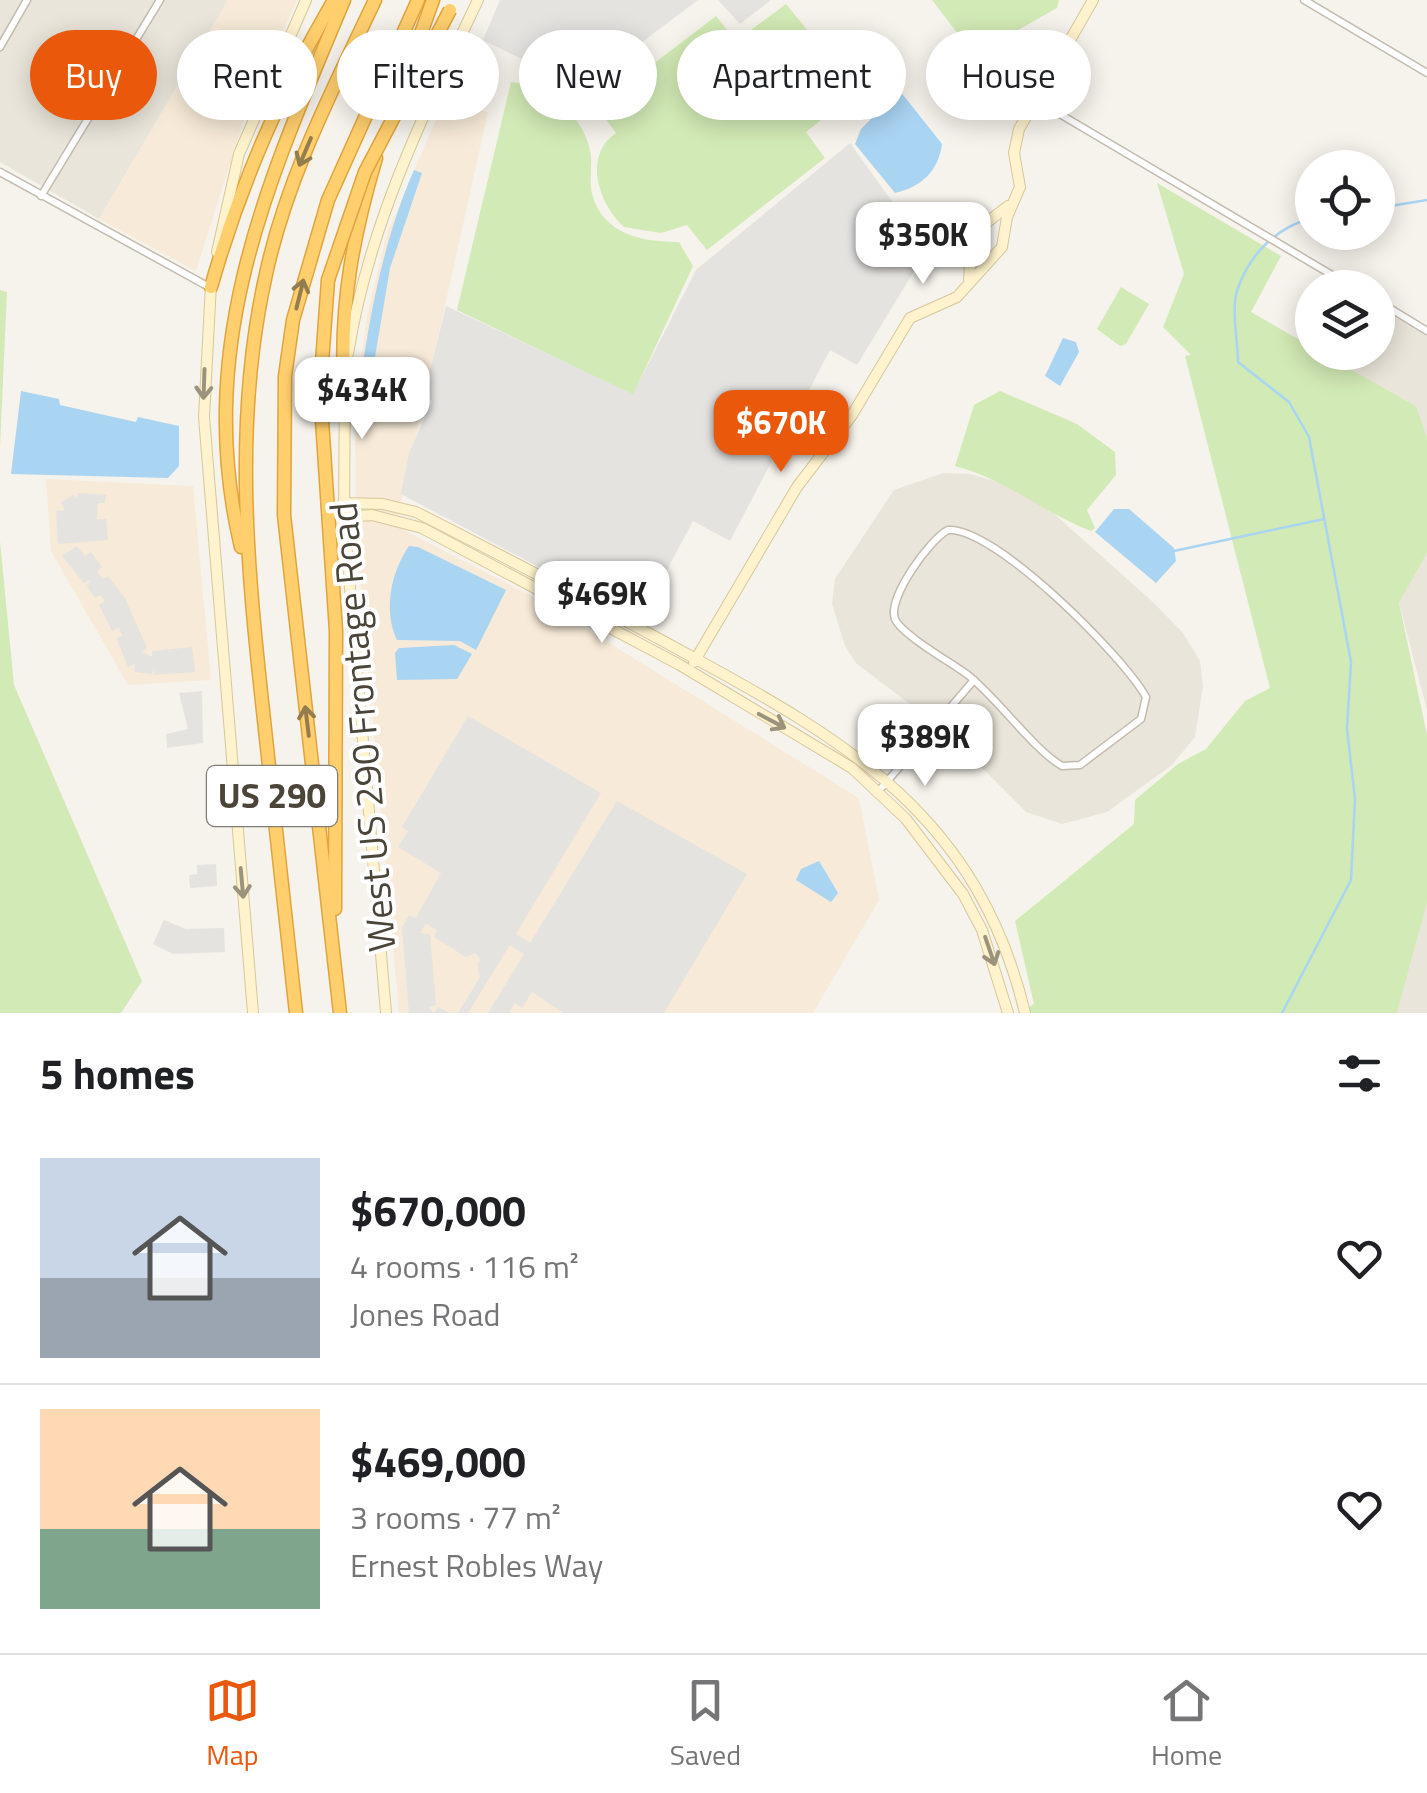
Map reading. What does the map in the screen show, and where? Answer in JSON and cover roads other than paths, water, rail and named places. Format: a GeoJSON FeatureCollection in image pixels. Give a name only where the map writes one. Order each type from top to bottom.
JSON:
{"type":"FeatureCollection","features":[{"type":"Feature","properties":{"kind":"highway"},"geometry":{"type":"LineString","coordinates":[[211,287],[251,160],[334,0]]}},
{"type":"Feature","properties":{"kind":"highway"},"geometry":{"type":"LineString","coordinates":[[249,579],[230,478],[229,364],[244,265],[257,215],[344,0]]}},
{"type":"Feature","properties":{"kind":"highway","name":"US 290"},"geometry":{"type":"LineString","coordinates":[[296,1013],[249,579],[244,436],[249,375],[266,270],[297,170],[375,0]]}},
{"type":"Feature","properties":{"kind":"highway","name":"US 290"},"geometry":{"type":"LineString","coordinates":[[340,1013],[284,516],[285,376],[297,306],[328,200],[418,0]]}},
{"type":"Feature","properties":{"kind":"highway"},"geometry":{"type":"LineString","coordinates":[[344,381],[342,327],[360,214],[433,0]]}},
{"type":"Feature","properties":{"kind":"highway"},"geometry":{"type":"LineString","coordinates":[[334,957],[336,631],[320,390],[328,280],[364,172],[452,5]]}},
{"type":"Feature","properties":{"kind":"street"},"geometry":{"type":"LineString","coordinates":[[0,47],[27,0]]}},
{"type":"Feature","properties":{"kind":"street"},"geometry":{"type":"LineString","coordinates":[[42,196],[160,0]]}},
{"type":"Feature","properties":{"kind":"street"},"geometry":{"type":"LineString","coordinates":[[253,1013],[204,417],[211,287],[239,154],[306,0]]}},
{"type":"Feature","properties":{"kind":"street","name":"West US 290 Frontage Road"},"geometry":{"type":"LineString","coordinates":[[386,1013],[343,503],[344,381],[356,310],[381,219],[415,133],[478,0]]}},
{"type":"Feature","properties":{"kind":"street"},"geometry":{"type":"LineString","coordinates":[[1076,30],[1093,0]]}},
{"type":"Feature","properties":{"kind":"street"},"geometry":{"type":"LineString","coordinates":[[1304,0],[1427,73]]}},
{"type":"Feature","properties":{"kind":"street"},"geometry":{"type":"LineString","coordinates":[[689,670],[798,486],[852,415],[910,318],[957,297],[1002,247],[1020,178],[1014,143],[1026,120]]}},
{"type":"Feature","properties":{"kind":"street"},"geometry":{"type":"LineString","coordinates":[[1070,120],[1324,270]]}},
{"type":"Feature","properties":{"kind":"street"},"geometry":{"type":"LineString","coordinates":[[0,172],[211,287]]}},
{"type":"Feature","properties":{"kind":"street"},"geometry":{"type":"LineString","coordinates":[[969,280],[972,234],[1016,198]]}},
{"type":"Feature","properties":{"kind":"street"},"geometry":{"type":"LineString","coordinates":[[1395,312],[1427,331]]}},
{"type":"Feature","properties":{"kind":"street"},"geometry":{"type":"LineString","coordinates":[[343,503],[383,504],[416,512],[696,658],[844,745],[887,781],[944,839],[968,875],[1008,953],[1025,1013]]}},
{"type":"Feature","properties":{"kind":"street"},"geometry":{"type":"LineString","coordinates":[[344,517],[401,519],[689,670],[804,737],[878,792],[939,857],[963,894],[982,930],[1008,1013]]}},
{"type":"Feature","properties":{"kind":"street"},"geometry":{"type":"LineString","coordinates":[[948,530],[963,531],[984,543],[1064,605],[1142,689],[1146,708],[1129,730],[1088,760],[1062,766],[974,680],[902,628],[893,611],[896,596],[932,541],[948,530]]}},
{"type":"Feature","properties":{"kind":"street"},"geometry":{"type":"LineString","coordinates":[[576,610],[582,598]]}},
{"type":"Feature","properties":{"kind":"street"},"geometry":{"type":"LineString","coordinates":[[646,647],[653,636]]}},
{"type":"Feature","properties":{"kind":"street"},"geometry":{"type":"LineString","coordinates":[[878,792],[974,680]]}},
{"type":"Feature","properties":{"kind":"water"},"geometry":{"type":"Polygon","coordinates":[[[906,99],[942,144],[937,163],[913,187],[895,193],[855,144],[870,120],[906,120],[906,99]]]}},
{"type":"Feature","properties":{"kind":"water"},"geometry":{"type":"Polygon","coordinates":[[[414,170],[422,173],[390,268],[365,416],[356,413],[370,320],[392,229],[414,170]]]}},
{"type":"Feature","properties":{"kind":"water"},"geometry":{"type":"Polygon","coordinates":[[[1063,338],[1076,342],[1079,352],[1060,386],[1045,376],[1063,338]]]}},
{"type":"Feature","properties":{"kind":"water"},"geometry":{"type":"Polygon","coordinates":[[[21,391],[59,399],[60,405],[136,422],[138,417],[179,426],[179,466],[168,478],[11,474],[21,391]]]}},
{"type":"Feature","properties":{"kind":"water"},"geometry":{"type":"Polygon","coordinates":[[[1114,509],[1129,509],[1174,548],[1176,561],[1156,583],[1095,532],[1114,509]]]}},
{"type":"Feature","properties":{"kind":"water"},"geometry":{"type":"Polygon","coordinates":[[[409,546],[506,590],[476,650],[460,641],[397,640],[390,616],[391,592],[409,546]]]}},
{"type":"Feature","properties":{"kind":"water"},"geometry":{"type":"Polygon","coordinates":[[[454,645],[472,654],[457,679],[397,680],[395,653],[399,648],[454,645]]]}},
{"type":"Feature","properties":{"kind":"water"},"geometry":{"type":"Polygon","coordinates":[[[819,861],[838,893],[831,902],[796,880],[801,869],[819,861]]]}},
{"type":"Feature","properties":{"kind":"waterway"},"geometry":{"type":"LineString","coordinates":[[1395,205],[1427,200]]}},
{"type":"Feature","properties":{"kind":"waterway"},"geometry":{"type":"LineString","coordinates":[[1282,1013],[1351,880],[1355,799],[1347,729],[1351,662],[1309,437],[1289,402],[1238,362],[1235,307],[1242,278],[1266,244],[1295,224]]}},
{"type":"Feature","properties":{"kind":"waterway"},"geometry":{"type":"LineString","coordinates":[[1174,551],[1324,519]]}}]}
